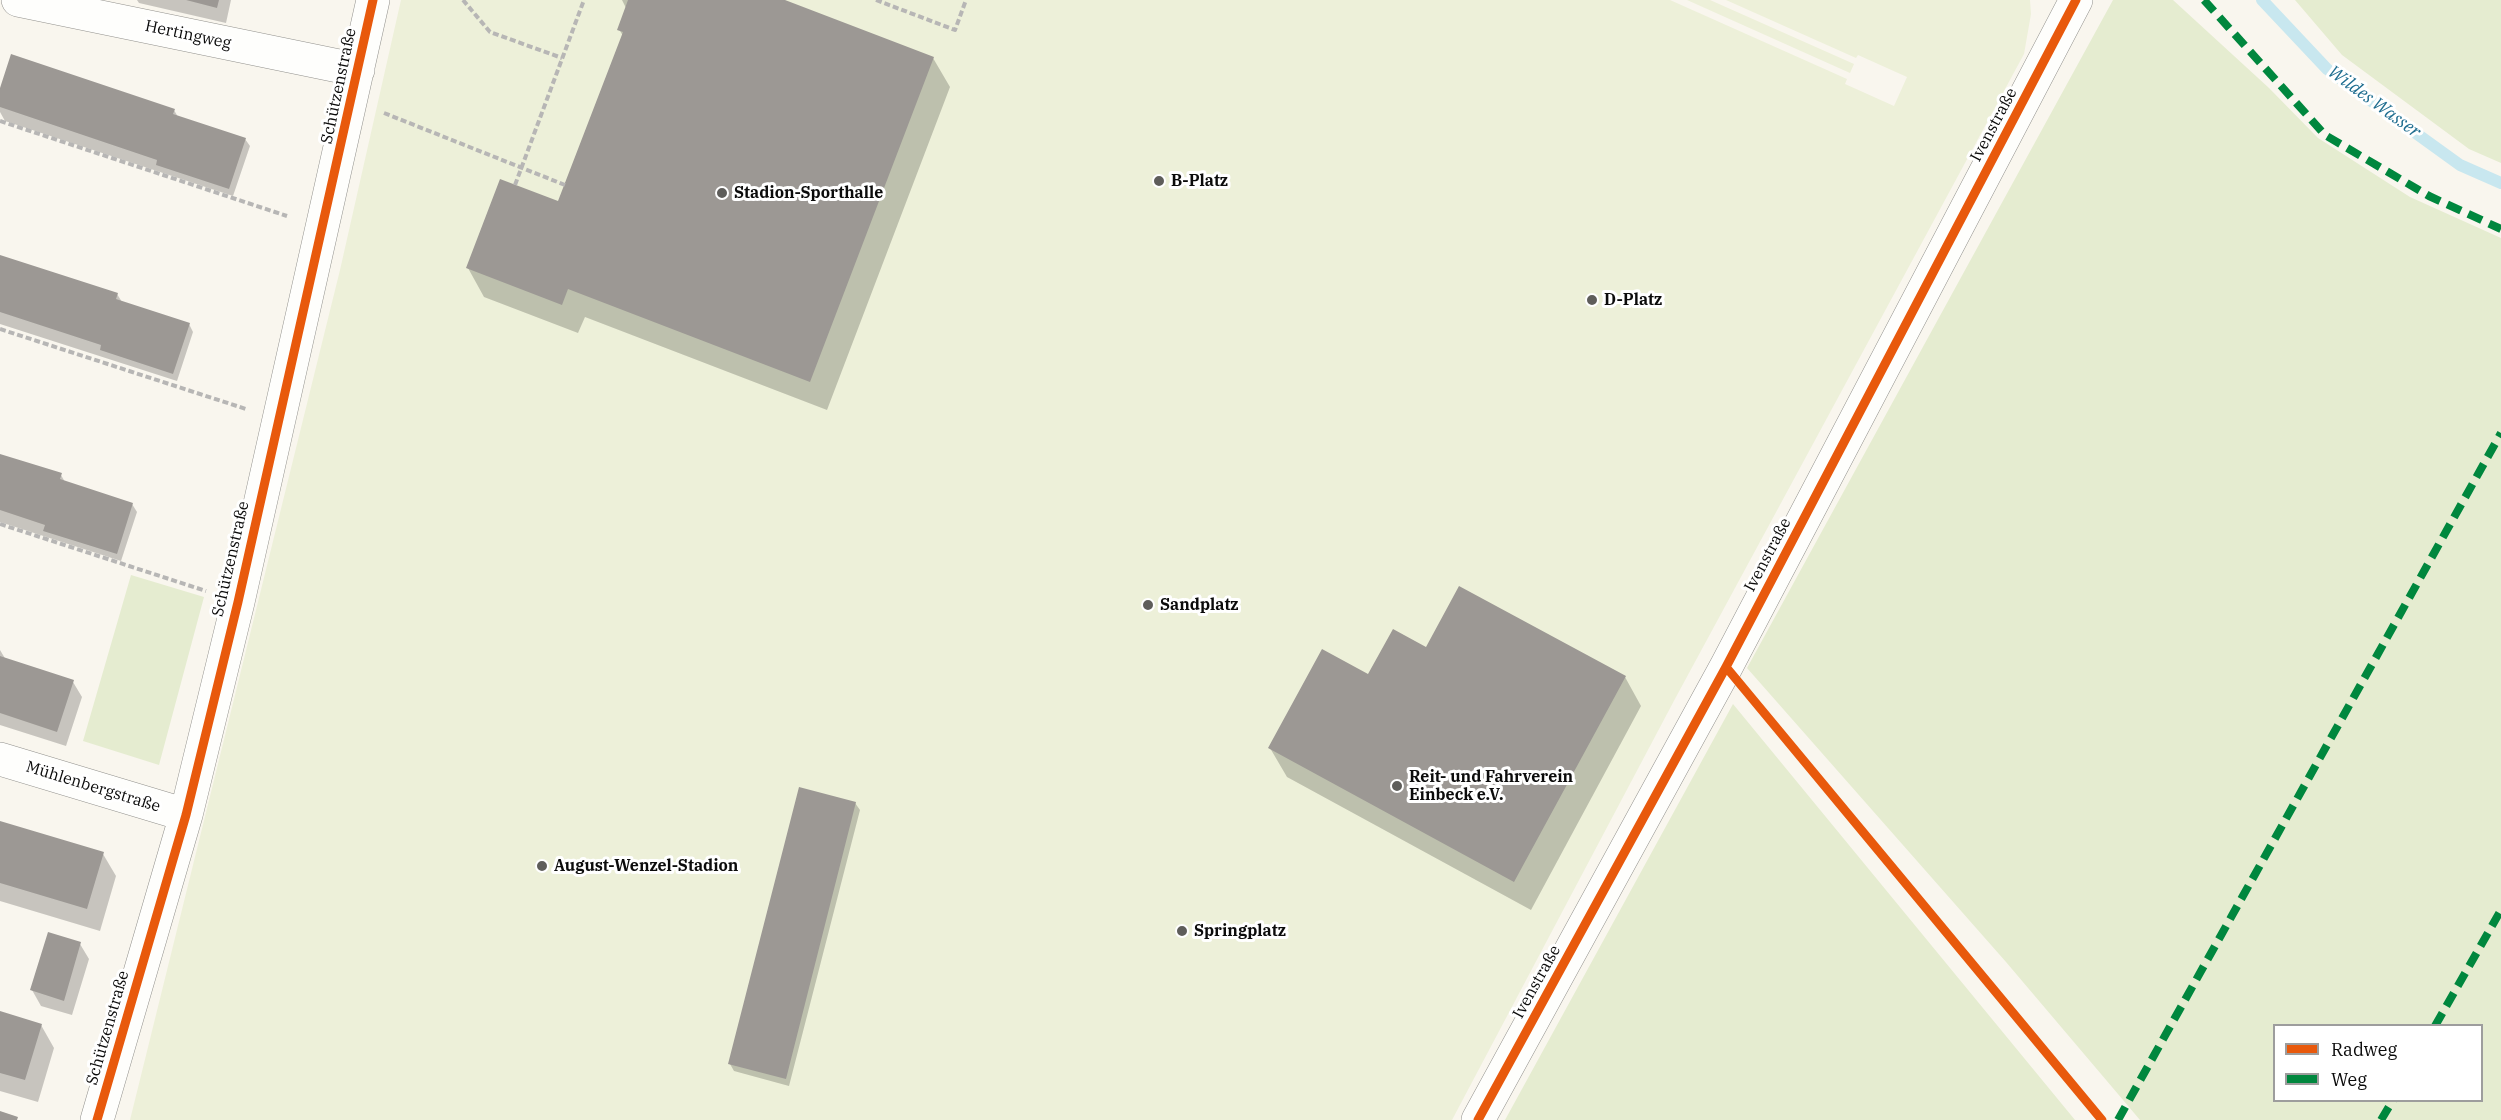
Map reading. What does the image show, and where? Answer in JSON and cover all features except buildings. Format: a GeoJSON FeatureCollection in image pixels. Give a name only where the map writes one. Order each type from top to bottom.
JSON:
{"type":"FeatureCollection","features":[{"type":"Feature","properties":{"kind":"street"},"geometry":{"type":"LineString","coordinates":[[0,14],[4,0]]}},
{"type":"Feature","properties":{"kind":"street","name":"Hertingweg"},"geometry":{"type":"LineString","coordinates":[[18,0],[358,70]]}},
{"type":"Feature","properties":{"kind":"street","name":"Schützenstraße"},"geometry":{"type":"LineString","coordinates":[[97,1120],[186,815],[238,602],[373,0]]}},
{"type":"Feature","properties":{"kind":"street","name":"Ivenstraße"},"geometry":{"type":"LineString","coordinates":[[1478,1120],[1726,667],[2076,0]]}},
{"type":"Feature","properties":{"kind":"street","name":"Mühlenbergstraße"},"geometry":{"type":"LineString","coordinates":[[0,759],[186,815]]}},
{"type":"Feature","properties":{"kind":"path"},"geometry":{"type":"LineString","coordinates":[[463,0],[490,32],[562,58]]}},
{"type":"Feature","properties":{"kind":"path"},"geometry":{"type":"LineString","coordinates":[[515,185],[584,0]]}},
{"type":"Feature","properties":{"kind":"path"},"geometry":{"type":"LineString","coordinates":[[876,0],[955,30],[966,0]]}},
{"type":"Feature","properties":{"kind":"path"},"geometry":{"type":"LineString","coordinates":[[351,105],[385,113],[565,185]]}},
{"type":"Feature","properties":{"kind":"path"},"geometry":{"type":"LineString","coordinates":[[0,121],[322,227]]}},
{"type":"Feature","properties":{"kind":"path"},"geometry":{"type":"LineString","coordinates":[[0,329],[278,419]]}},
{"type":"Feature","properties":{"kind":"path"},"geometry":{"type":"LineString","coordinates":[[0,524],[238,602]]}},
{"type":"Feature","properties":{"kind":"green space"},"geometry":{"type":"Polygon","coordinates":[[[401,0],[1670,0],[1847,79],[1845,84],[1894,106],[1907,77],[1858,55],[1856,58],[1726,0],[2030,0],[2031,14],[2024,54],[1676,697],[1452,1120],[130,1120],[340,270],[401,0]]]}},
{"type":"Feature","properties":{"kind":"green space"},"geometry":{"type":"Polygon","coordinates":[[[1687,0],[1710,0],[1854,64],[1850,73],[1687,0]]]}},
{"type":"Feature","properties":{"kind":"green space"},"geometry":{"type":"Polygon","coordinates":[[[2113,0],[2173,0],[2269,88],[2318,138],[2410,197],[2501,238],[2501,1120],[2140,1120],[2006,962],[1747,668],[2113,0]]]}},
{"type":"Feature","properties":{"kind":"green space"},"geometry":{"type":"Polygon","coordinates":[[[2295,0],[2501,0],[2501,163],[2469,149],[2342,55],[2295,0]]]}},
{"type":"Feature","properties":{"kind":"green space"},"geometry":{"type":"Polygon","coordinates":[[[131,575],[204,597],[159,765],[83,741],[131,575]]]}},
{"type":"Feature","properties":{"kind":"green space"},"geometry":{"type":"Polygon","coordinates":[[[1733,704],[2075,1120],[1505,1120],[1733,704]]]}},
{"type":"Feature","properties":{"kind":"waterway","name":"Wildes Wasser"},"geometry":{"type":"LineString","coordinates":[[2262,0],[2327,69],[2460,165],[2501,183]]}},
{"type":"Feature","properties":{"kind":"marked path"},"geometry":{"type":"LineString","coordinates":[[2204,0],[2325,135],[2429,196],[2501,229]]}},
{"type":"Feature","properties":{"kind":"marked path"},"geometry":{"type":"LineString","coordinates":[[2118,1120],[2501,433]]}},
{"type":"Feature","properties":{"kind":"marked path"},"geometry":{"type":"LineString","coordinates":[[2436,1024],[2501,910]]}},
{"type":"Feature","properties":{"kind":"marked path"},"geometry":{"type":"LineString","coordinates":[[2381,1120],[2392,1102]]}},
{"type":"Feature","properties":{"kind":"cycle path"},"geometry":{"type":"LineString","coordinates":[[97,1120],[186,815],[238,602],[373,0]]}},
{"type":"Feature","properties":{"kind":"cycle path"},"geometry":{"type":"LineString","coordinates":[[1478,1120],[1726,667],[2076,0]]}},
{"type":"Feature","properties":{"kind":"cycle path"},"geometry":{"type":"LineString","coordinates":[[1726,667],[2102,1120]]}},
{"type":"Feature","properties":{"kind":"place","name":"B-Platz"},"geometry":{"type":"Point","coordinates":[1159,181]}},
{"type":"Feature","properties":{"kind":"place","name":"Stadion-Sporthalle"},"geometry":{"type":"Point","coordinates":[722,193]}},
{"type":"Feature","properties":{"kind":"place","name":"D-Platz"},"geometry":{"type":"Point","coordinates":[1592,300]}},
{"type":"Feature","properties":{"kind":"place","name":"Sandplatz"},"geometry":{"type":"Point","coordinates":[1148,605]}},
{"type":"Feature","properties":{"kind":"place","name":"Reit- und Fahrverein Einbeck e.V."},"geometry":{"type":"Point","coordinates":[1397,786]}},
{"type":"Feature","properties":{"kind":"place","name":"August-Wenzel-Stadion"},"geometry":{"type":"Point","coordinates":[542,866]}},
{"type":"Feature","properties":{"kind":"place","name":"Springplatz"},"geometry":{"type":"Point","coordinates":[1182,931]}}]}
